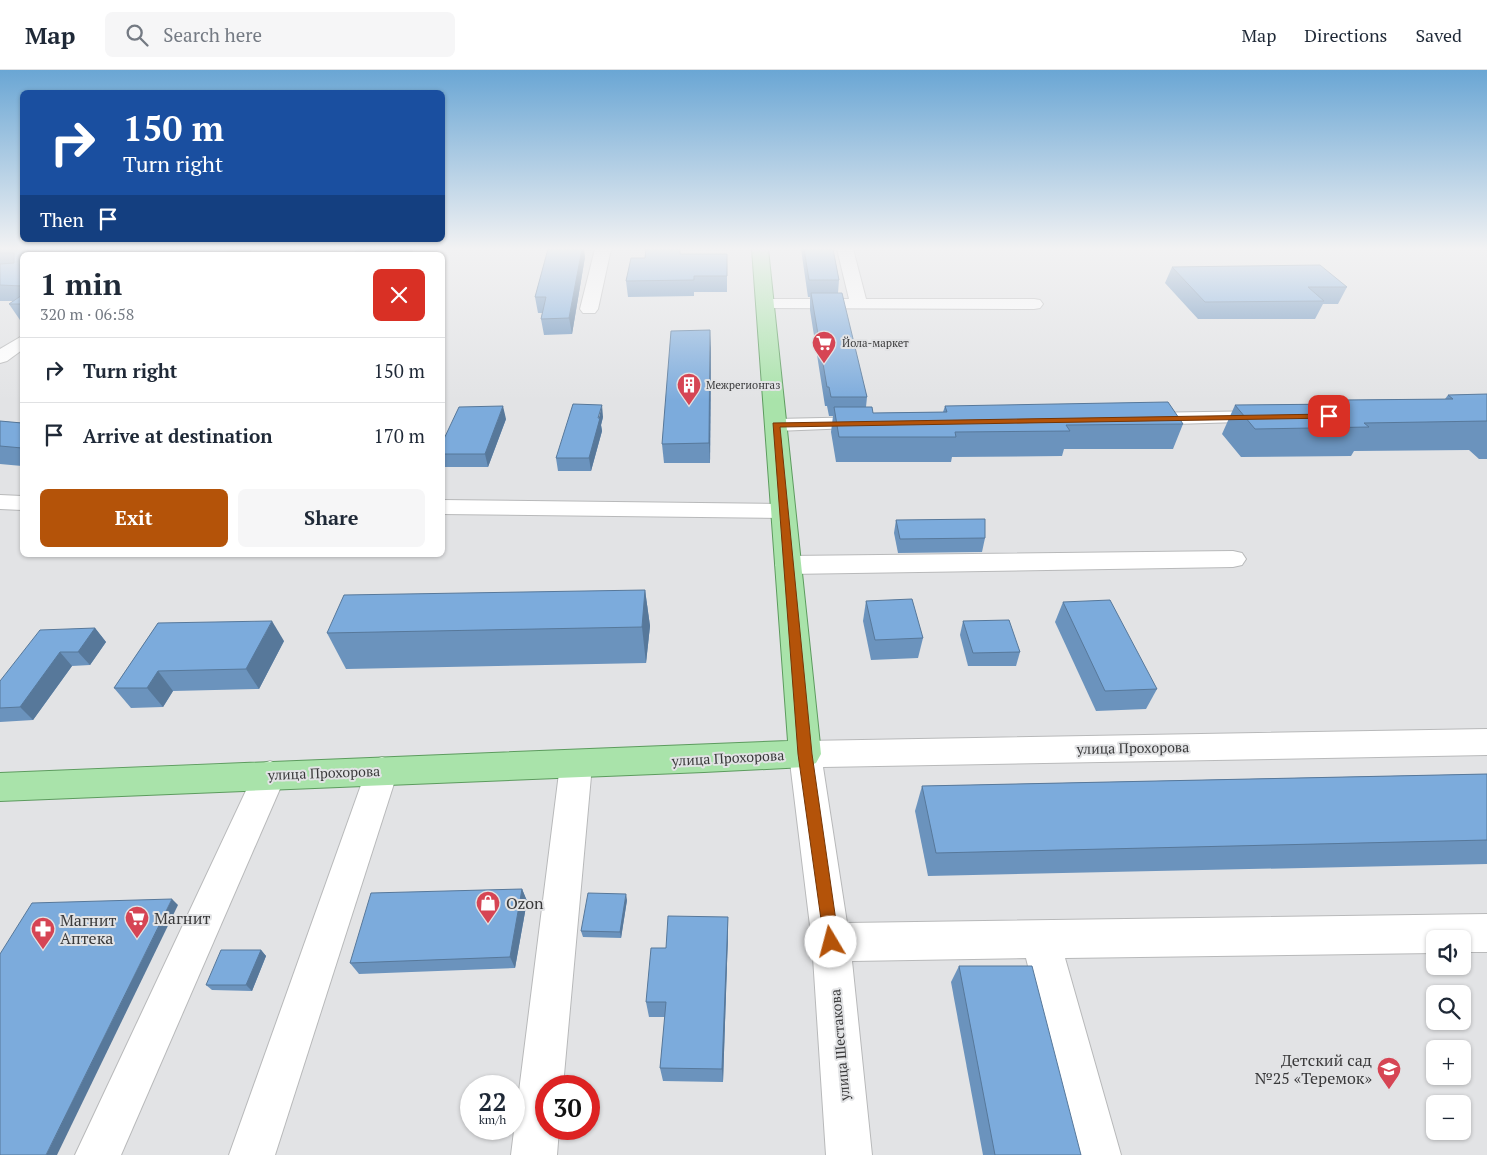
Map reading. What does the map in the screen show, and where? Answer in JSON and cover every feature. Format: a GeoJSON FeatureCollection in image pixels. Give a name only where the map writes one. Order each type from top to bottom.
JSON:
{"type":"FeatureCollection","features":[{"type":"Feature","properties":{"kind":"main road","name":"улица Шестакова"},"geometry":{"type":"LineString","coordinates":[[765,300],[805,754]]}},
{"type":"Feature","properties":{"kind":"main road","name":"улица Прохорова"},"geometry":{"type":"LineString","coordinates":[[0,787],[270,775],[576,765],[805,754]]}},
{"type":"Feature","properties":{"kind":"street"},"geometry":{"type":"LineString","coordinates":[[589,309],[591,300]]}},
{"type":"Feature","properties":{"kind":"street"},"geometry":{"type":"LineString","coordinates":[[858,300],[859,304]]}},
{"type":"Feature","properties":{"kind":"street"},"geometry":{"type":"LineString","coordinates":[[765,304],[1034,304]]}},
{"type":"Feature","properties":{"kind":"street"},"geometry":{"type":"LineString","coordinates":[[0,357],[20,343]]}},
{"type":"Feature","properties":{"kind":"street"},"geometry":{"type":"LineString","coordinates":[[1122,420],[1290,417]]}},
{"type":"Feature","properties":{"kind":"street"},"geometry":{"type":"LineString","coordinates":[[776,425],[884,423]]}},
{"type":"Feature","properties":{"kind":"street"},"geometry":{"type":"LineString","coordinates":[[0,502],[20,503]]}},
{"type":"Feature","properties":{"kind":"street"},"geometry":{"type":"LineString","coordinates":[[445,507],[784,511]]}},
{"type":"Feature","properties":{"kind":"street"},"geometry":{"type":"LineString","coordinates":[[788,565],[1234,559]]}},
{"type":"Feature","properties":{"kind":"street","name":"улица Прохорова"},"geometry":{"type":"LineString","coordinates":[[805,754],[1487,742]]}},
{"type":"Feature","properties":{"kind":"street","name":"улица Шестакова"},"geometry":{"type":"LineString","coordinates":[[805,754],[831,942],[849,1155]]}},
{"type":"Feature","properties":{"kind":"street"},"geometry":{"type":"LineString","coordinates":[[534,1155],[576,765]]}},
{"type":"Feature","properties":{"kind":"street"},"geometry":{"type":"LineString","coordinates":[[252,1155],[382,771]]}},
{"type":"Feature","properties":{"kind":"street"},"geometry":{"type":"LineString","coordinates":[[98,1155],[270,775]]}},
{"type":"Feature","properties":{"kind":"street"},"geometry":{"type":"LineString","coordinates":[[831,942],[1487,933]]}},
{"type":"Feature","properties":{"kind":"street"},"geometry":{"type":"LineString","coordinates":[[1040,939],[1098,1155]]}},
{"type":"Feature","properties":{"kind":"building"},"geometry":{"type":"Polygon","coordinates":[[[15,300],[20,300],[20,304],[9,304],[15,300]]]}},
{"type":"Feature","properties":{"kind":"building"},"geometry":{"type":"Polygon","coordinates":[[[545,300],[572,300],[569,318],[541,319],[545,300]]]}},
{"type":"Feature","properties":{"kind":"building"},"geometry":{"type":"Polygon","coordinates":[[[812,300],[844,300],[867,397],[831,397],[829,387],[827,387],[812,300]]]}},
{"type":"Feature","properties":{"kind":"building"},"geometry":{"type":"Polygon","coordinates":[[[1203,300],[1324,301],[1205,302],[1203,300]]]}},
{"type":"Feature","properties":{"kind":"building","name":"Межрегионгаз"},"geometry":{"type":"Polygon","coordinates":[[[710,330],[709,443],[662,444],[671,331],[710,330]]]}},
{"type":"Feature","properties":{"kind":"building"},"geometry":{"type":"Polygon","coordinates":[[[1487,394],[1487,421],[1364,423],[1369,427],[1255,429],[1235,405],[1344,404],[1349,408],[1344,400],[1453,399],[1448,395],[1487,394]]]}},
{"type":"Feature","properties":{"kind":"building"},"geometry":{"type":"Polygon","coordinates":[[[1168,402],[1183,424],[1066,425],[1070,431],[955,432],[956,437],[839,437],[834,407],[872,407],[873,413],[947,412],[945,406],[1168,402]]]}},
{"type":"Feature","properties":{"kind":"building"},"geometry":{"type":"Polygon","coordinates":[[[573,404],[602,405],[589,458],[556,458],[573,404]]]}},
{"type":"Feature","properties":{"kind":"building"},"geometry":{"type":"Polygon","coordinates":[[[503,406],[485,454],[445,454],[445,437],[459,407],[503,406]]]}},
{"type":"Feature","properties":{"kind":"building"},"geometry":{"type":"Polygon","coordinates":[[[0,421],[20,423],[20,448],[0,446],[0,421]]]}},
{"type":"Feature","properties":{"kind":"building"},"geometry":{"type":"Polygon","coordinates":[[[985,519],[985,538],[900,539],[896,520],[985,519]]]}},
{"type":"Feature","properties":{"kind":"building"},"geometry":{"type":"Polygon","coordinates":[[[645,590],[642,627],[327,633],[344,595],[645,590]]]}},
{"type":"Feature","properties":{"kind":"building"},"geometry":{"type":"Polygon","coordinates":[[[912,599],[923,638],[875,640],[866,601],[912,599]]]}},
{"type":"Feature","properties":{"kind":"building"},"geometry":{"type":"Polygon","coordinates":[[[1110,600],[1157,689],[1105,691],[1063,602],[1110,600]]]}},
{"type":"Feature","properties":{"kind":"building"},"geometry":{"type":"Polygon","coordinates":[[[1009,620],[1020,652],[973,653],[963,621],[1009,620]]]}},
{"type":"Feature","properties":{"kind":"building"},"geometry":{"type":"Polygon","coordinates":[[[272,621],[246,669],[158,671],[147,688],[114,688],[158,623],[272,621]]]}},
{"type":"Feature","properties":{"kind":"building"},"geometry":{"type":"Polygon","coordinates":[[[95,628],[78,652],[60,652],[20,707],[0,708],[0,681],[40,630],[95,628]]]}},
{"type":"Feature","properties":{"kind":"building"},"geometry":{"type":"Polygon","coordinates":[[[1487,774],[1487,840],[936,853],[922,786],[1487,774]]]}},
{"type":"Feature","properties":{"kind":"building"},"geometry":{"type":"Polygon","coordinates":[[[522,889],[510,957],[350,963],[371,893],[522,889]]]}},
{"type":"Feature","properties":{"kind":"building"},"geometry":{"type":"Polygon","coordinates":[[[588,893],[626,894],[620,932],[581,931],[588,893]]]}},
{"type":"Feature","properties":{"kind":"building"},"geometry":{"type":"Polygon","coordinates":[[[172,899],[46,1155],[0,1155],[0,954],[32,903],[172,899]]]}},
{"type":"Feature","properties":{"kind":"building"},"geometry":{"type":"Polygon","coordinates":[[[668,916],[728,917],[722,1069],[660,1068],[666,1002],[646,1002],[651,948],[666,948],[668,916]]]}},
{"type":"Feature","properties":{"kind":"building"},"geometry":{"type":"Polygon","coordinates":[[[221,950],[261,950],[246,985],[206,985],[221,950]]]}},
{"type":"Feature","properties":{"kind":"building"},"geometry":{"type":"Polygon","coordinates":[[[959,966],[1032,966],[1081,1155],[995,1155],[959,966]]]}},
{"type":"Feature","properties":{"kind":"place","name":"Йола-маркет"},"geometry":{"type":"Point","coordinates":[824,364]}},
{"type":"Feature","properties":{"kind":"place","name":"Межрегионгаз"},"geometry":{"type":"Point","coordinates":[689,406]}},
{"type":"Feature","properties":{"kind":"place","name":"Ozon"},"geometry":{"type":"Point","coordinates":[488,924]}},
{"type":"Feature","properties":{"kind":"place","name":"Магнит"},"geometry":{"type":"Point","coordinates":[137,939]}},
{"type":"Feature","properties":{"kind":"place","name":"Магнит Аптека"},"geometry":{"type":"Point","coordinates":[43,950]}},
{"type":"Feature","properties":{"kind":"place","name":"Детский сад №25 «Теремок»"},"geometry":{"type":"Point","coordinates":[1389,1090]}},
{"type":"Feature","properties":{"kind":"route"},"geometry":{"type":"LineString","coordinates":[[831,942],[805,754],[776,425],[1329,416]]}}]}
